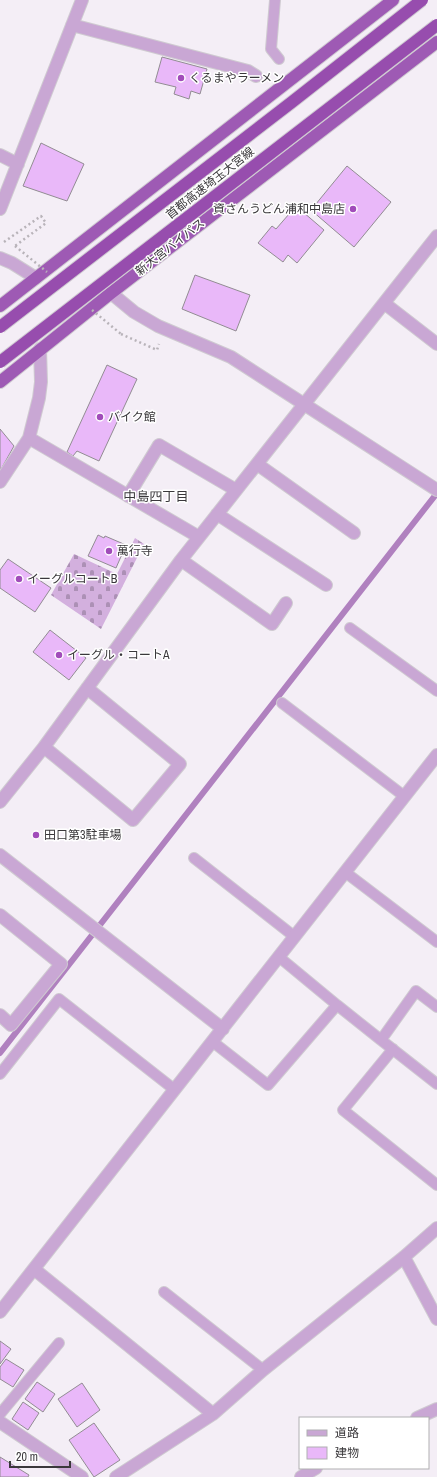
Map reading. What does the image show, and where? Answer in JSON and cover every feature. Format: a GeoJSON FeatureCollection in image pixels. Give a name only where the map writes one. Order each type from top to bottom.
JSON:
{"type":"FeatureCollection","features":[{"type":"Feature","properties":{"kind":"highway"},"geometry":{"type":"LineString","coordinates":[[0,306],[393,0]]}},
{"type":"Feature","properties":{"kind":"highway","name":"首都高速埼玉大宮線"},"geometry":{"type":"LineString","coordinates":[[0,327],[422,0]]}},
{"type":"Feature","properties":{"kind":"highway","name":"首都高速埼玉大宮線"},"geometry":{"type":"LineString","coordinates":[[0,362],[437,24]]}},
{"type":"Feature","properties":{"kind":"highway","name":"新大宮バイパス"},"geometry":{"type":"LineString","coordinates":[[0,382],[111,293],[437,42]]}},
{"type":"Feature","properties":{"kind":"street"},"geometry":{"type":"LineString","coordinates":[[0,208],[82,0]]}},
{"type":"Feature","properties":{"kind":"street"},"geometry":{"type":"LineString","coordinates":[[72,25],[248,71],[256,76]]}},
{"type":"Feature","properties":{"kind":"street"},"geometry":{"type":"LineString","coordinates":[[0,156],[18,164]]}},
{"type":"Feature","properties":{"kind":"street"},"geometry":{"type":"LineString","coordinates":[[0,802],[44,747],[181,560],[437,236]]}},
{"type":"Feature","properties":{"kind":"street"},"geometry":{"type":"LineString","coordinates":[[0,258],[12,263],[36,278]]}},
{"type":"Feature","properties":{"kind":"street"},"geometry":{"type":"LineString","coordinates":[[111,293],[134,312],[158,326],[231,357],[437,490]]}},
{"type":"Feature","properties":{"kind":"street"},"geometry":{"type":"LineString","coordinates":[[384,303],[437,344]]}},
{"type":"Feature","properties":{"kind":"street"},"geometry":{"type":"LineString","coordinates":[[0,482],[29,438],[39,398],[41,382],[40,349]]}},
{"type":"Feature","properties":{"kind":"street"},"geometry":{"type":"LineString","coordinates":[[29,438],[199,537]]}},
{"type":"Feature","properties":{"kind":"street"},"geometry":{"type":"LineString","coordinates":[[128,496],[159,445],[236,490]]}},
{"type":"Feature","properties":{"kind":"street"},"geometry":{"type":"LineString","coordinates":[[257,464],[354,533]]}},
{"type":"Feature","properties":{"kind":"street"},"geometry":{"type":"LineString","coordinates":[[217,514],[326,584]]}},
{"type":"Feature","properties":{"kind":"street"},"geometry":{"type":"LineString","coordinates":[[181,560],[272,624],[286,603]]}},
{"type":"Feature","properties":{"kind":"street"},"geometry":{"type":"LineString","coordinates":[[44,747],[133,820],[180,764],[87,688]]}},
{"type":"Feature","properties":{"kind":"street"},"geometry":{"type":"LineString","coordinates":[[0,1312],[437,755]]}},
{"type":"Feature","properties":{"kind":"street"},"geometry":{"type":"LineString","coordinates":[[0,855],[223,1029]]}},
{"type":"Feature","properties":{"kind":"street"},"geometry":{"type":"LineString","coordinates":[[0,915],[61,964],[11,1025],[0,1016]]}},
{"type":"Feature","properties":{"kind":"street"},"geometry":{"type":"LineString","coordinates":[[116,1477],[213,1414],[263,1370],[404,1257],[437,1228]]}},
{"type":"Feature","properties":{"kind":"street"},"geometry":{"type":"LineString","coordinates":[[404,1257],[437,1319]]}},
{"type":"Feature","properties":{"kind":"street"},"geometry":{"type":"LineString","coordinates":[[34,1269],[213,1414]]}},
{"type":"Feature","properties":{"kind":"street"},"geometry":{"type":"LineString","coordinates":[[419,1417],[437,1409]]}},
{"type":"Feature","properties":{"kind":"street"},"geometry":{"type":"LineString","coordinates":[[0,1422],[82,1477]]}},
{"type":"Feature","properties":{"kind":"street"},"geometry":{"type":"LineString","coordinates":[[301,1477],[314,1469]]}},
{"type":"Feature","properties":{"kind":"lane"},"geometry":{"type":"LineString","coordinates":[[275,0],[271,48],[278,59]]}},
{"type":"Feature","properties":{"kind":"lane"},"geometry":{"type":"LineString","coordinates":[[350,628],[437,691]]}},
{"type":"Feature","properties":{"kind":"lane"},"geometry":{"type":"LineString","coordinates":[[282,703],[404,796]]}},
{"type":"Feature","properties":{"kind":"lane"},"geometry":{"type":"LineString","coordinates":[[194,858],[295,936]]}},
{"type":"Feature","properties":{"kind":"lane"},"geometry":{"type":"LineString","coordinates":[[346,872],[437,942]]}},
{"type":"Feature","properties":{"kind":"lane"},"geometry":{"type":"LineString","coordinates":[[279,957],[437,1084]]}},
{"type":"Feature","properties":{"kind":"lane"},"geometry":{"type":"LineString","coordinates":[[381,1040],[416,991],[437,1006]]}},
{"type":"Feature","properties":{"kind":"lane"},"geometry":{"type":"LineString","coordinates":[[0,1074],[59,998],[175,1090]]}},
{"type":"Feature","properties":{"kind":"lane"},"geometry":{"type":"LineString","coordinates":[[213,1042],[268,1085],[337,1005]]}},
{"type":"Feature","properties":{"kind":"lane"},"geometry":{"type":"LineString","coordinates":[[393,1049],[342,1110],[437,1185]]}},
{"type":"Feature","properties":{"kind":"lane"},"geometry":{"type":"LineString","coordinates":[[164,1292],[263,1370]]}},
{"type":"Feature","properties":{"kind":"lane"},"geometry":{"type":"LineString","coordinates":[[0,1414],[59,1343]]}},
{"type":"Feature","properties":{"kind":"path"},"geometry":{"type":"LineString","coordinates":[[10,239],[41,216],[46,223],[15,246]]}},
{"type":"Feature","properties":{"kind":"path"},"geometry":{"type":"LineString","coordinates":[[120,334],[156,350],[160,343],[154,340]]}},
{"type":"Feature","properties":{"kind":"green space"},"geometry":{"type":"Polygon","coordinates":[[[135,538],[144,544],[101,629],[51,595],[74,554],[117,574],[135,538]]]}},
{"type":"Feature","properties":{"kind":"building"},"geometry":{"type":"Polygon","coordinates":[[[162,57],[207,69],[200,94],[191,91],[189,99],[174,94],[176,87],[155,82],[162,57]]]}},
{"type":"Feature","properties":{"kind":"building"},"geometry":{"type":"Polygon","coordinates":[[[41,143],[84,164],[67,201],[23,186],[41,143]]]}},
{"type":"Feature","properties":{"kind":"building"},"geometry":{"type":"Polygon","coordinates":[[[347,166],[391,202],[354,247],[311,210],[347,166]]]}},
{"type":"Feature","properties":{"kind":"building"},"geometry":{"type":"Polygon","coordinates":[[[296,206],[324,230],[297,263],[288,255],[283,262],[258,243],[272,226],[276,229],[296,206]]]}},
{"type":"Feature","properties":{"kind":"building"},"geometry":{"type":"Polygon","coordinates":[[[195,275],[250,295],[236,331],[182,309],[195,275]]]}},
{"type":"Feature","properties":{"kind":"building"},"geometry":{"type":"Polygon","coordinates":[[[107,365],[137,379],[99,461],[77,451],[73,456],[67,452],[107,365]]]}},
{"type":"Feature","properties":{"kind":"building"},"geometry":{"type":"Polygon","coordinates":[[[0,429],[14,446],[0,471],[0,429]]]}},
{"type":"Feature","properties":{"kind":"building"},"geometry":{"type":"Polygon","coordinates":[[[98,535],[104,538],[105,536],[126,545],[116,568],[88,556],[98,535]]]}},
{"type":"Feature","properties":{"kind":"building","name":"イーグルコートB"},"geometry":{"type":"Polygon","coordinates":[[[8,559],[51,588],[35,612],[0,588],[0,570],[8,559]]]}},
{"type":"Feature","properties":{"kind":"building","name":"イーグル・コートA"},"geometry":{"type":"Polygon","coordinates":[[[50,630],[86,658],[69,680],[33,652],[50,630]]]}},
{"type":"Feature","properties":{"kind":"building"},"geometry":{"type":"Polygon","coordinates":[[[0,1341],[11,1349],[0,1364],[0,1341]]]}},
{"type":"Feature","properties":{"kind":"building"},"geometry":{"type":"Polygon","coordinates":[[[6,1359],[24,1370],[13,1387],[0,1379],[0,1367],[6,1359]]]}},
{"type":"Feature","properties":{"kind":"building"},"geometry":{"type":"Polygon","coordinates":[[[37,1382],[55,1394],[43,1412],[25,1399],[37,1382]]]}},
{"type":"Feature","properties":{"kind":"building"},"geometry":{"type":"Polygon","coordinates":[[[82,1383],[100,1410],[77,1427],[58,1399],[82,1383]]]}},
{"type":"Feature","properties":{"kind":"building"},"geometry":{"type":"Polygon","coordinates":[[[23,1402],[39,1413],[28,1430],[12,1419],[23,1402]]]}},
{"type":"Feature","properties":{"kind":"building"},"geometry":{"type":"Polygon","coordinates":[[[94,1423],[120,1460],[94,1477],[69,1440],[94,1423]]]}},
{"type":"Feature","properties":{"kind":"building"},"geometry":{"type":"Polygon","coordinates":[[[0,1457],[29,1475],[28,1477],[0,1477],[0,1457]]]}},
{"type":"Feature","properties":{"kind":"waterway"},"geometry":{"type":"LineString","coordinates":[[0,1053],[437,493]]}},
{"type":"Feature","properties":{"kind":"place","name":"くるまやラーメン"},"geometry":{"type":"Point","coordinates":[181,78]}},
{"type":"Feature","properties":{"kind":"place","name":"資さんうどん浦和中島店"},"geometry":{"type":"Point","coordinates":[353,209]}},
{"type":"Feature","properties":{"kind":"place","name":"バイク館"},"geometry":{"type":"Point","coordinates":[100,417]}},
{"type":"Feature","properties":{"kind":"place","name":"萬行寺"},"geometry":{"type":"Point","coordinates":[109,551]}},
{"type":"Feature","properties":{"kind":"place","name":"イーグルコートB"},"geometry":{"type":"Point","coordinates":[19,579]}},
{"type":"Feature","properties":{"kind":"place","name":"イーグル・コートA"},"geometry":{"type":"Point","coordinates":[59,655]}},
{"type":"Feature","properties":{"kind":"place","name":"田口第3駐車場"},"geometry":{"type":"Point","coordinates":[36,835]}},
{"type":"Feature","properties":{"kind":"district","name":"中島四丁目"},"geometry":{"type":"Point","coordinates":[156,496]}}]}
